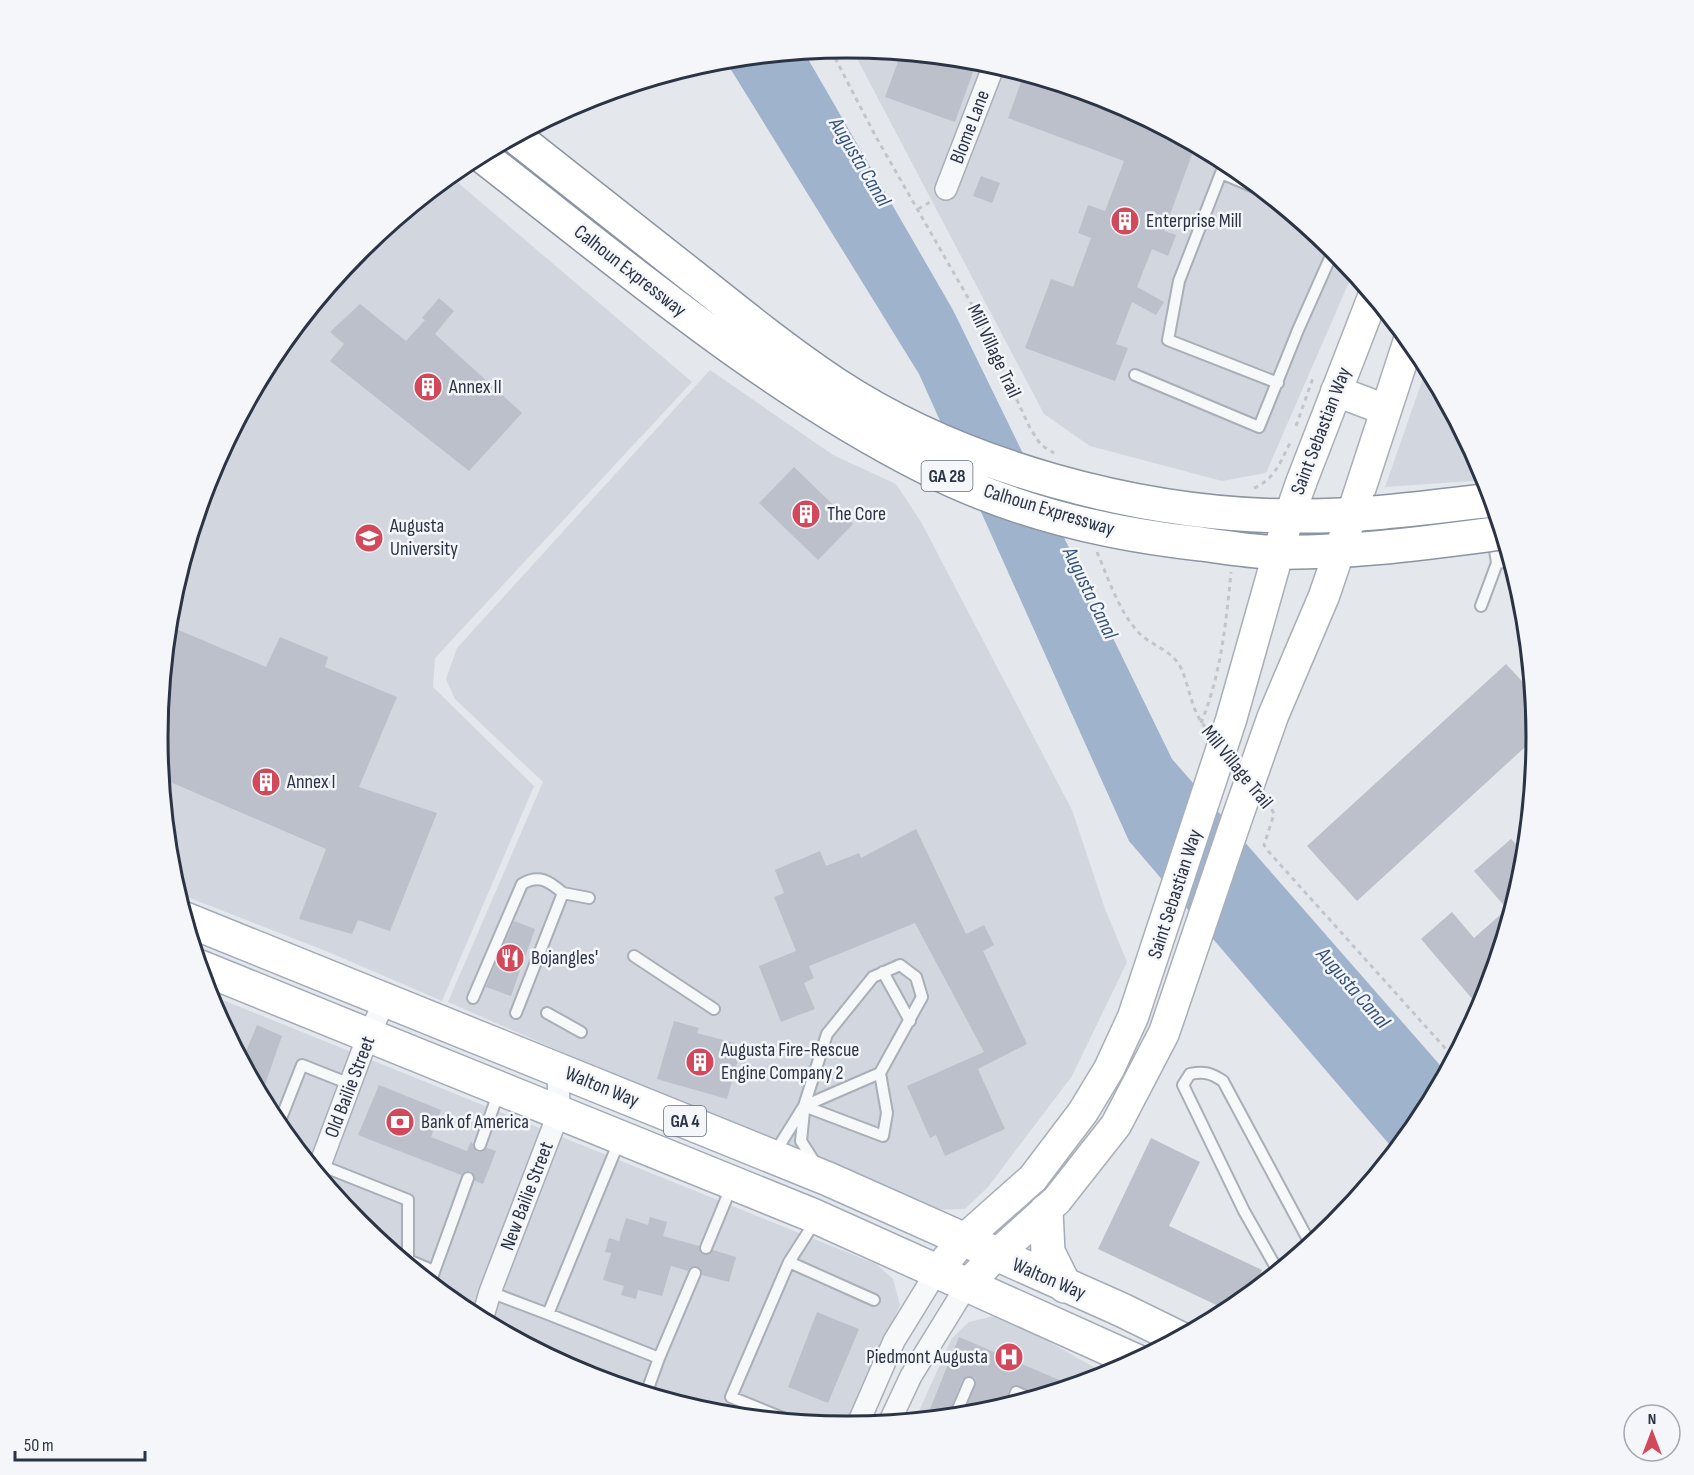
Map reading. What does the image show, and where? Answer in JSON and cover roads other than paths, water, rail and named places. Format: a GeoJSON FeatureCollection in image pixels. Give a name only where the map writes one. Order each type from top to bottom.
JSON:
{"type":"FeatureCollection","features":[{"type":"Feature","properties":{"kind":"main road","name":"Calhoun Expressway"},"geometry":{"type":"LineString","coordinates":[[522,142],[759,329],[827,378],[930,436],[1067,486],[1191,509],[1318,516],[1384,513],[1493,528]]}},
{"type":"Feature","properties":{"kind":"main road","name":"Calhoun Expressway"},"geometry":{"type":"LineString","coordinates":[[489,161],[728,345],[825,411],[925,467],[1009,501],[1124,533],[1268,552],[1346,550],[1493,528]]}},
{"type":"Feature","properties":{"kind":"main road","name":"Saint Sebastian Way"},"geometry":{"type":"LineString","coordinates":[[937,1271],[962,1240],[1033,1179],[1083,1112],[1109,1069],[1133,1017],[1231,720],[1285,529],[1301,483],[1320,385],[1369,304]]}},
{"type":"Feature","properties":{"kind":"main road","name":"Saint Sebastian Way"},"geometry":{"type":"LineString","coordinates":[[967,1285],[1051,1205],[1116,1125],[1164,1033],[1243,800],[1274,716],[1324,596],[1405,351]]}},
{"type":"Feature","properties":{"kind":"main road"},"geometry":{"type":"LineString","coordinates":[[1320,385],[1386,410]]}},
{"type":"Feature","properties":{"kind":"main road","name":"Walton Way"},"geometry":{"type":"LineString","coordinates":[[194,924],[828,1179],[1171,1334]]}},
{"type":"Feature","properties":{"kind":"main road","name":"Walton Way"},"geometry":{"type":"LineString","coordinates":[[210,971],[818,1217],[1126,1356]]}},
{"type":"Feature","properties":{"kind":"main road"},"geometry":{"type":"LineString","coordinates":[[662,1153],[677,1117]]}},
{"type":"Feature","properties":{"kind":"main road"},"geometry":{"type":"LineString","coordinates":[[1051,1205],[1048,1252],[1065,1286]]}},
{"type":"Feature","properties":{"kind":"street","name":"Blome Lane"},"geometry":{"type":"LineString","coordinates":[[944,193],[990,75]]}},
{"type":"Feature","properties":{"kind":"street","name":"Old Bailie Street"},"geometry":{"type":"LineString","coordinates":[[320,1165],[368,1036],[385,1001]]}},
{"type":"Feature","properties":{"kind":"street","name":"New Bailie Street"},"geometry":{"type":"LineString","coordinates":[[484,1311],[560,1112],[558,1069]]}},
{"type":"Feature","properties":{"kind":"street","name":"Saint Sebastian Way"},"geometry":{"type":"LineString","coordinates":[[861,1416],[894,1341],[937,1271]]}},
{"type":"Feature","properties":{"kind":"street","name":"Saint Sebastian Way"},"geometry":{"type":"LineString","coordinates":[[893,1415],[911,1377],[967,1285]]}},
{"type":"Feature","properties":{"kind":"lane"},"geometry":{"type":"LineString","coordinates":[[1228,176],[1221,173],[1179,281],[1168,340],[1278,383]]}},
{"type":"Feature","properties":{"kind":"lane"},"geometry":{"type":"LineString","coordinates":[[1135,375],[1259,428],[1329,260]]}},
{"type":"Feature","properties":{"kind":"lane"},"geometry":{"type":"LineString","coordinates":[[1481,606],[1494,531]]}},
{"type":"Feature","properties":{"kind":"lane"},"geometry":{"type":"LineString","coordinates":[[473,998],[522,884],[532,878],[543,879],[563,893],[590,898]]}},
{"type":"Feature","properties":{"kind":"lane"},"geometry":{"type":"LineString","coordinates":[[516,1013],[563,893]]}},
{"type":"Feature","properties":{"kind":"lane"},"geometry":{"type":"LineString","coordinates":[[634,956],[714,1009]]}},
{"type":"Feature","properties":{"kind":"lane"},"geometry":{"type":"LineString","coordinates":[[772,1156],[804,1106],[880,1073],[922,997],[916,977],[900,965],[873,977],[827,1034],[804,1106],[801,1141],[808,1154],[828,1179]]}},
{"type":"Feature","properties":{"kind":"lane"},"geometry":{"type":"LineString","coordinates":[[883,972],[910,1021]]}},
{"type":"Feature","properties":{"kind":"lane"},"geometry":{"type":"LineString","coordinates":[[547,1013],[581,1032]]}},
{"type":"Feature","properties":{"kind":"lane"},"geometry":{"type":"LineString","coordinates":[[282,1115],[302,1065],[350,1083]]}},
{"type":"Feature","properties":{"kind":"lane"},"geometry":{"type":"LineString","coordinates":[[1274,1265],[1244,1211],[1183,1085],[1190,1074],[1202,1071],[1212,1073],[1223,1081],[1307,1237]]}},
{"type":"Feature","properties":{"kind":"lane"},"geometry":{"type":"LineString","coordinates":[[804,1106],[883,1136],[887,1113],[880,1073]]}},
{"type":"Feature","properties":{"kind":"lane"},"geometry":{"type":"LineString","coordinates":[[480,1145],[501,1087]]}},
{"type":"Feature","properties":{"kind":"lane"},"geometry":{"type":"LineString","coordinates":[[548,1314],[621,1136]]}},
{"type":"Feature","properties":{"kind":"lane"},"geometry":{"type":"LineString","coordinates":[[325,1171],[408,1200],[408,1255]]}},
{"type":"Feature","properties":{"kind":"lane"},"geometry":{"type":"LineString","coordinates":[[433,1275],[468,1178]]}},
{"type":"Feature","properties":{"kind":"lane"},"geometry":{"type":"LineString","coordinates":[[706,1248],[733,1182]]}},
{"type":"Feature","properties":{"kind":"lane"},"geometry":{"type":"LineString","coordinates":[[767,1412],[731,1397],[789,1262],[818,1217]]}},
{"type":"Feature","properties":{"kind":"lane"},"geometry":{"type":"LineString","coordinates":[[789,1262],[874,1300]]}},
{"type":"Feature","properties":{"kind":"lane"},"geometry":{"type":"LineString","coordinates":[[421,1265],[434,1271]]}},
{"type":"Feature","properties":{"kind":"lane"},"geometry":{"type":"LineString","coordinates":[[649,1386],[695,1273]]}},
{"type":"Feature","properties":{"kind":"lane"},"geometry":{"type":"LineString","coordinates":[[490,1292],[659,1358]]}},
{"type":"Feature","properties":{"kind":"lane"},"geometry":{"type":"LineString","coordinates":[[959,1407],[969,1383]]}},
{"type":"Feature","properties":{"kind":"water","name":"Augusta Canal"},"geometry":{"type":"Polygon","coordinates":[[[808,60],[953,310],[1172,759],[1441,1066],[1412,1115],[1390,1145],[1129,841],[919,374],[731,69],[808,60]]]}},
{"type":"Feature","properties":{"kind":"place","name":"Enterprise Mill"},"geometry":{"type":"Point","coordinates":[1125,221]}},
{"type":"Feature","properties":{"kind":"place","name":"Annex II"},"geometry":{"type":"Point","coordinates":[428,387]}},
{"type":"Feature","properties":{"kind":"place","name":"The Core"},"geometry":{"type":"Point","coordinates":[806,514]}},
{"type":"Feature","properties":{"kind":"place","name":"Augusta University"},"geometry":{"type":"Point","coordinates":[369,538]}},
{"type":"Feature","properties":{"kind":"place","name":"Annex I"},"geometry":{"type":"Point","coordinates":[266,782]}},
{"type":"Feature","properties":{"kind":"place","name":"Bojangles'"},"geometry":{"type":"Point","coordinates":[510,958]}},
{"type":"Feature","properties":{"kind":"place","name":"Augusta Fire-Rescue Engine Company 2"},"geometry":{"type":"Point","coordinates":[700,1062]}},
{"type":"Feature","properties":{"kind":"place","name":"Bank of America"},"geometry":{"type":"Point","coordinates":[400,1122]}},
{"type":"Feature","properties":{"kind":"place","name":"Piedmont Augusta"},"geometry":{"type":"Point","coordinates":[1009,1357]}}]}
